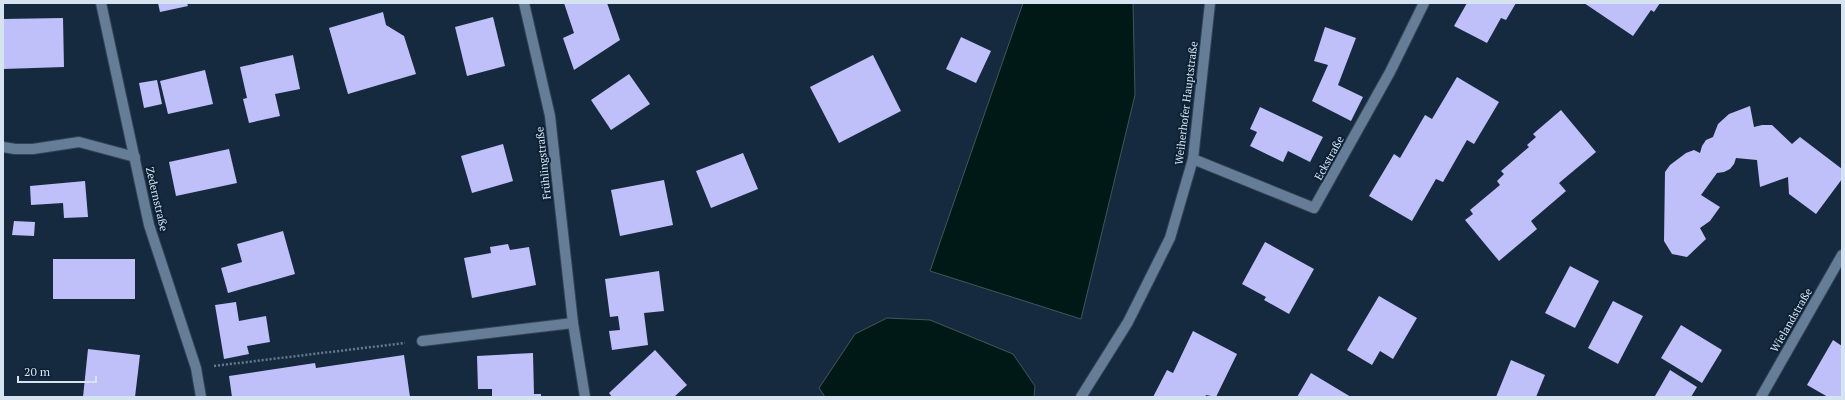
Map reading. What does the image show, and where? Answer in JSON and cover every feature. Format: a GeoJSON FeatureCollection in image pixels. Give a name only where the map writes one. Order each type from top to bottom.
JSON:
{"type":"FeatureCollection","features":[{"type":"Feature","properties":{"kind":"street","name":"Zedernstraße"},"geometry":{"type":"LineString","coordinates":[[101,3],[149,225],[196,368],[201,397]]}},
{"type":"Feature","properties":{"kind":"street","name":"Frühlingstraße"},"geometry":{"type":"LineString","coordinates":[[524,3],[550,116],[572,323],[585,397]]}},
{"type":"Feature","properties":{"kind":"street","name":"Weiherhofer Hauptstraße"},"geometry":{"type":"LineString","coordinates":[[1084,396],[1128,322],[1170,238],[1193,159],[1210,3]]}},
{"type":"Feature","properties":{"kind":"street","name":"Eckstraße"},"geometry":{"type":"LineString","coordinates":[[1193,159],[1314,208],[1390,72],[1424,3]]}},
{"type":"Feature","properties":{"kind":"street"},"geometry":{"type":"LineString","coordinates":[[3,147],[33,149],[79,142],[135,157]]}},
{"type":"Feature","properties":{"kind":"street","name":"Wielandstraße"},"geometry":{"type":"LineString","coordinates":[[1761,397],[1842,255]]}},
{"type":"Feature","properties":{"kind":"street"},"geometry":{"type":"LineString","coordinates":[[422,341],[572,323]]}},
{"type":"Feature","properties":{"kind":"path"},"geometry":{"type":"LineString","coordinates":[[196,368],[422,341]]}},
{"type":"Feature","properties":{"kind":"shaded area"},"geometry":{"type":"Polygon","coordinates":[[[1023,3],[1133,3],[1135,95],[1081,319],[930,271],[1023,3]]]}},
{"type":"Feature","properties":{"kind":"shaded area"},"geometry":{"type":"Polygon","coordinates":[[[887,318],[930,320],[1013,354],[1035,386],[1034,397],[825,397],[819,388],[855,334],[887,318]]]}},
{"type":"Feature","properties":{"kind":"building"},"geometry":{"type":"Polygon","coordinates":[[[158,3],[187,3],[188,6],[160,12],[158,3]]]}},
{"type":"Feature","properties":{"kind":"building"},"geometry":{"type":"Polygon","coordinates":[[[564,3],[607,3],[620,40],[574,70],[563,38],[574,33],[564,3]]]}},
{"type":"Feature","properties":{"kind":"building"},"geometry":{"type":"Polygon","coordinates":[[[1467,3],[1516,3],[1506,20],[1501,18],[1487,43],[1454,26],[1467,3]]]}},
{"type":"Feature","properties":{"kind":"building"},"geometry":{"type":"Polygon","coordinates":[[[1584,3],[1660,3],[1654,12],[1651,10],[1633,36],[1584,3]]]}},
{"type":"Feature","properties":{"kind":"building"},"geometry":{"type":"Polygon","coordinates":[[[383,12],[386,25],[404,36],[416,74],[348,94],[329,28],[383,12]]]}},
{"type":"Feature","properties":{"kind":"building"},"geometry":{"type":"Polygon","coordinates":[[[493,17],[505,66],[467,76],[455,27],[493,17]]]}},
{"type":"Feature","properties":{"kind":"building"},"geometry":{"type":"Polygon","coordinates":[[[63,18],[64,67],[3,69],[3,19],[63,18]]]}},
{"type":"Feature","properties":{"kind":"building"},"geometry":{"type":"Polygon","coordinates":[[[1325,27],[1356,38],[1338,85],[1363,97],[1351,121],[1312,101],[1328,65],[1314,61],[1325,27]]]}},
{"type":"Feature","properties":{"kind":"building"},"geometry":{"type":"Polygon","coordinates":[[[961,37],[991,51],[976,83],[946,69],[961,37]]]}},
{"type":"Feature","properties":{"kind":"building"},"geometry":{"type":"Polygon","coordinates":[[[293,55],[300,89],[275,94],[280,116],[249,123],[243,99],[247,98],[240,67],[293,55]]]}},
{"type":"Feature","properties":{"kind":"building"},"geometry":{"type":"Polygon","coordinates":[[[873,55],[901,111],[839,143],[810,87],[873,55]]]}},
{"type":"Feature","properties":{"kind":"building"},"geometry":{"type":"Polygon","coordinates":[[[205,70],[213,104],[168,114],[160,81],[205,70]]]}},
{"type":"Feature","properties":{"kind":"building"},"geometry":{"type":"Polygon","coordinates":[[[629,74],[650,104],[611,130],[591,100],[629,74]]]}},
{"type":"Feature","properties":{"kind":"building"},"geometry":{"type":"Polygon","coordinates":[[[1457,77],[1499,102],[1474,144],[1467,140],[1443,182],[1436,179],[1412,221],[1369,196],[1394,154],[1400,158],[1425,115],[1432,119],[1457,77]]]}},
{"type":"Feature","properties":{"kind":"building"},"geometry":{"type":"Polygon","coordinates":[[[157,80],[162,104],[144,108],[139,83],[157,80]]]}},
{"type":"Feature","properties":{"kind":"building"},"geometry":{"type":"Polygon","coordinates":[[[1750,106],[1754,127],[1772,125],[1792,144],[1800,137],[1842,169],[1842,179],[1816,214],[1789,194],[1788,177],[1760,187],[1757,160],[1736,158],[1730,169],[1717,173],[1701,195],[1720,207],[1710,221],[1700,228],[1706,239],[1687,257],[1672,254],[1664,241],[1665,172],[1670,165],[1686,153],[1694,150],[1700,153],[1706,140],[1713,137],[1718,124],[1729,114],[1750,106]]]}},
{"type":"Feature","properties":{"kind":"building"},"geometry":{"type":"Polygon","coordinates":[[[1260,107],[1323,137],[1310,162],[1288,151],[1283,162],[1250,146],[1257,132],[1250,129],[1260,107]]]}},
{"type":"Feature","properties":{"kind":"building"},"geometry":{"type":"Polygon","coordinates":[[[1561,110],[1596,152],[1559,183],[1566,191],[1531,221],[1537,229],[1499,261],[1465,220],[1473,214],[1470,210],[1500,185],[1497,181],[1504,174],[1501,171],[1529,147],[1527,145],[1536,137],[1533,134],[1561,110]]]}},
{"type":"Feature","properties":{"kind":"building"},"geometry":{"type":"Polygon","coordinates":[[[503,144],[513,181],[472,193],[461,156],[503,144]]]}},
{"type":"Feature","properties":{"kind":"building"},"geometry":{"type":"Polygon","coordinates":[[[229,149],[237,183],[176,196],[169,162],[229,149]]]}},
{"type":"Feature","properties":{"kind":"building"},"geometry":{"type":"Polygon","coordinates":[[[743,153],[758,189],[711,208],[696,171],[743,153]]]}},
{"type":"Feature","properties":{"kind":"building"},"geometry":{"type":"Polygon","coordinates":[[[664,180],[673,225],[620,236],[611,190],[664,180]]]}},
{"type":"Feature","properties":{"kind":"building"},"geometry":{"type":"Polygon","coordinates":[[[85,181],[88,217],[64,218],[63,203],[31,205],[30,186],[85,181]]]}},
{"type":"Feature","properties":{"kind":"building"},"geometry":{"type":"Polygon","coordinates":[[[14,221],[35,222],[34,236],[12,235],[14,221]]]}},
{"type":"Feature","properties":{"kind":"building"},"geometry":{"type":"Polygon","coordinates":[[[283,231],[295,274],[228,293],[221,268],[242,262],[237,244],[283,231]]]}},
{"type":"Feature","properties":{"kind":"building"},"geometry":{"type":"Polygon","coordinates":[[[1265,242],[1314,269],[1289,314],[1264,300],[1266,297],[1242,284],[1265,242]]]}},
{"type":"Feature","properties":{"kind":"building"},"geometry":{"type":"Polygon","coordinates":[[[508,244],[510,250],[529,247],[536,285],[472,298],[464,258],[491,253],[490,247],[508,244]]]}},
{"type":"Feature","properties":{"kind":"building"},"geometry":{"type":"Polygon","coordinates":[[[53,259],[135,259],[135,299],[53,299],[53,259]]]}},
{"type":"Feature","properties":{"kind":"building"},"geometry":{"type":"Polygon","coordinates":[[[1570,266],[1599,281],[1575,328],[1545,313],[1570,266]]]}},
{"type":"Feature","properties":{"kind":"building"},"geometry":{"type":"Polygon","coordinates":[[[659,271],[664,311],[644,313],[648,345],[612,350],[609,331],[620,330],[618,316],[610,317],[605,279],[659,271]]]}},
{"type":"Feature","properties":{"kind":"building"},"geometry":{"type":"Polygon","coordinates":[[[1379,296],[1417,318],[1393,359],[1380,351],[1372,365],[1347,350],[1379,296]]]}},
{"type":"Feature","properties":{"kind":"building"},"geometry":{"type":"Polygon","coordinates":[[[1613,301],[1643,316],[1618,364],[1588,348],[1613,301]]]}},
{"type":"Feature","properties":{"kind":"building"},"geometry":{"type":"Polygon","coordinates":[[[236,302],[239,321],[266,316],[270,342],[247,346],[249,354],[224,359],[215,305],[236,302]]]}},
{"type":"Feature","properties":{"kind":"building"},"geometry":{"type":"Polygon","coordinates":[[[1681,325],[1722,350],[1702,383],[1661,358],[1681,325]]]}},
{"type":"Feature","properties":{"kind":"building"},"geometry":{"type":"Polygon","coordinates":[[[1193,331],[1237,354],[1216,397],[1206,395],[1205,397],[1153,397],[1167,370],[1173,373],[1193,331]]]}},
{"type":"Feature","properties":{"kind":"building"},"geometry":{"type":"Polygon","coordinates":[[[1833,340],[1842,346],[1842,397],[1828,397],[1807,385],[1833,340]]]}},
{"type":"Feature","properties":{"kind":"building"},"geometry":{"type":"Polygon","coordinates":[[[88,349],[140,355],[135,397],[83,397],[88,349]]]}},
{"type":"Feature","properties":{"kind":"building"},"geometry":{"type":"Polygon","coordinates":[[[655,350],[687,385],[674,397],[612,397],[609,393],[655,350]]]}},
{"type":"Feature","properties":{"kind":"building"},"geometry":{"type":"Polygon","coordinates":[[[533,353],[534,394],[541,394],[541,397],[492,397],[492,389],[478,389],[477,356],[533,353]]]}},
{"type":"Feature","properties":{"kind":"building"},"geometry":{"type":"Polygon","coordinates":[[[404,355],[410,397],[232,397],[229,376],[315,363],[316,368],[404,355]]]}},
{"type":"Feature","properties":{"kind":"building"},"geometry":{"type":"Polygon","coordinates":[[[1511,360],[1545,375],[1536,397],[1496,397],[1511,360]]]}},
{"type":"Feature","properties":{"kind":"building"},"geometry":{"type":"Polygon","coordinates":[[[1670,370],[1697,387],[1691,397],[1655,396],[1670,370]]]}},
{"type":"Feature","properties":{"kind":"building"},"geometry":{"type":"Polygon","coordinates":[[[1311,373],[1351,397],[1297,397],[1311,373]]]}}]}
